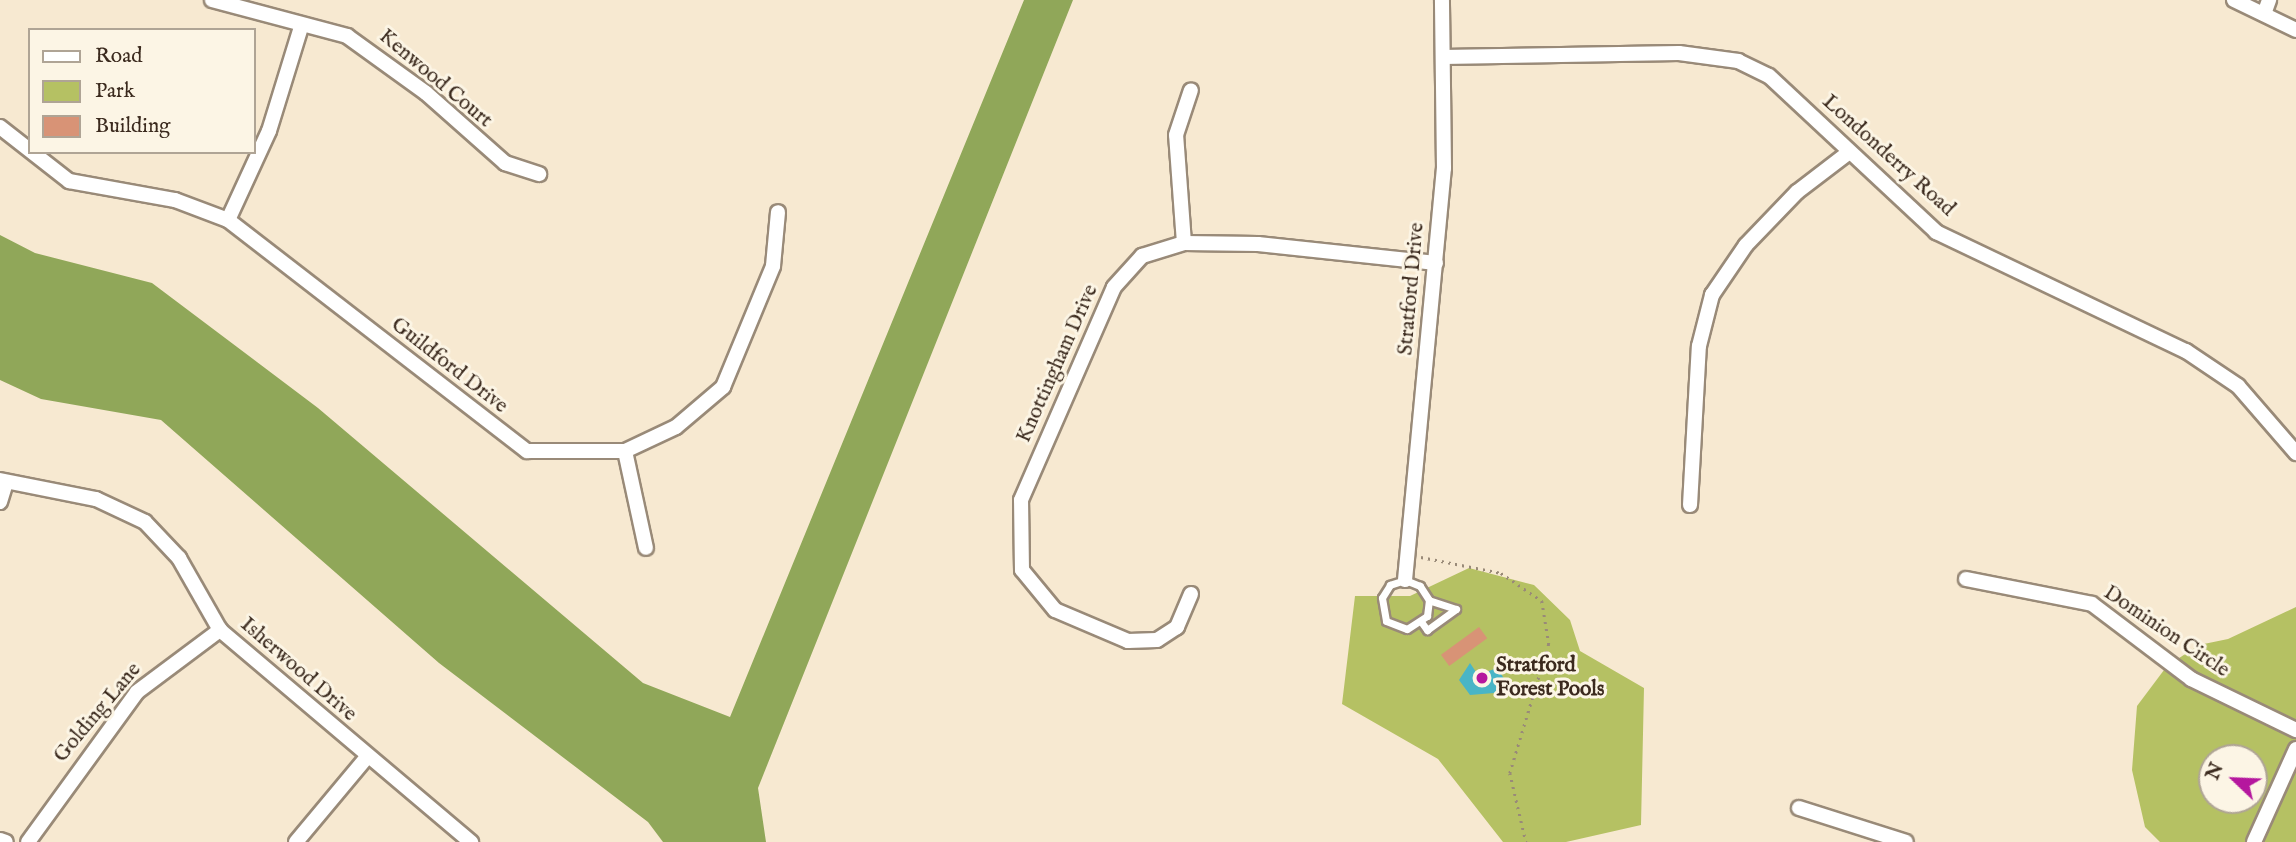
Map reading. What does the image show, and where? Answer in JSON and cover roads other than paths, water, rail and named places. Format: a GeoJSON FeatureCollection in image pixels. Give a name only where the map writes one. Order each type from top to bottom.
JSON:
{"type":"FeatureCollection","features":[{"type":"Feature","properties":{"kind":"street","name":"Kenwood Court"},"geometry":{"type":"LineString","coordinates":[[212,0],[301,27],[347,36],[426,93],[505,163],[539,174]]}},
{"type":"Feature","properties":{"kind":"street","name":"Stratford Drive"},"geometry":{"type":"LineString","coordinates":[[1405,580],[1436,263],[1443,57],[1442,0]]}},
{"type":"Feature","properties":{"kind":"street"},"geometry":{"type":"LineString","coordinates":[[2234,0],[2267,7],[2296,30]]}},
{"type":"Feature","properties":{"kind":"street"},"geometry":{"type":"LineString","coordinates":[[228,220],[269,131],[301,27]]}},
{"type":"Feature","properties":{"kind":"street","name":"Londonderry Road"},"geometry":{"type":"LineString","coordinates":[[1443,57],[1711,53],[1769,76],[1848,153],[1936,232],[2186,351],[2238,386],[2296,453]]}},
{"type":"Feature","properties":{"kind":"street"},"geometry":{"type":"LineString","coordinates":[[1184,243],[1176,135],[1191,90]]}},
{"type":"Feature","properties":{"kind":"street","name":"Guildford Drive"},"geometry":{"type":"LineString","coordinates":[[0,127],[28,149]]}},
{"type":"Feature","properties":{"kind":"street"},"geometry":{"type":"LineString","coordinates":[[1690,505],[1699,346],[1712,295],[1746,245],[1797,192],[1848,153]]}},
{"type":"Feature","properties":{"kind":"street","name":"Guildford Drive"},"geometry":{"type":"LineString","coordinates":[[34,154],[69,181],[175,200],[228,220],[527,451],[625,451],[676,428],[723,387],[773,266],[778,212]]}},
{"type":"Feature","properties":{"kind":"street","name":"Knottingham Drive"},"geometry":{"type":"LineString","coordinates":[[1191,594],[1177,627],[1157,640],[1128,641],[1055,610],[1034,592],[1022,570],[1018,538],[1021,500],[1114,287],[1142,256],[1184,243],[1258,244],[1436,263]]}},
{"type":"Feature","properties":{"kind":"street"},"geometry":{"type":"LineString","coordinates":[[625,451],[646,548]]}},
{"type":"Feature","properties":{"kind":"street"},"geometry":{"type":"LineString","coordinates":[[0,502],[3,481]]}},
{"type":"Feature","properties":{"kind":"street","name":"Isherwood Drive"},"geometry":{"type":"LineString","coordinates":[[3,481],[96,499],[145,522],[179,558],[220,630],[367,757],[471,842]]}},
{"type":"Feature","properties":{"kind":"street","name":"Dominion Circle"},"geometry":{"type":"LineString","coordinates":[[1966,579],[2092,604],[2192,679],[2296,730]]}},
{"type":"Feature","properties":{"kind":"street","name":"Golding Lane"},"geometry":{"type":"LineString","coordinates":[[28,842],[137,692],[220,630]]}},
{"type":"Feature","properties":{"kind":"street"},"geometry":{"type":"LineString","coordinates":[[2254,842],[2296,749]]}},
{"type":"Feature","properties":{"kind":"street"},"geometry":{"type":"LineString","coordinates":[[296,842],[367,757]]}},
{"type":"Feature","properties":{"kind":"street"},"geometry":{"type":"LineString","coordinates":[[1799,808],[1906,842]]}},
{"type":"Feature","properties":{"kind":"street"},"geometry":{"type":"LineString","coordinates":[[0,840],[6,842]]}},
{"type":"Feature","properties":{"kind":"lane"},"geometry":{"type":"LineString","coordinates":[[1422,622],[1399,629],[1382,614],[1385,591],[1405,580],[1420,586],[1429,600],[1456,609],[1427,630],[1422,622],[1429,600]]}},
{"type":"Feature","properties":{"kind":"water","name":"Stratford Forest Pools"},"geometry":{"type":"Polygon","coordinates":[[[1470,663],[1478,675],[1497,668],[1507,683],[1494,693],[1470,695],[1459,680],[1470,663]]]}},
{"type":"Feature","properties":{"kind":"place","name":"Stratford Forest Pools"},"geometry":{"type":"Point","coordinates":[1482,678]}}]}
